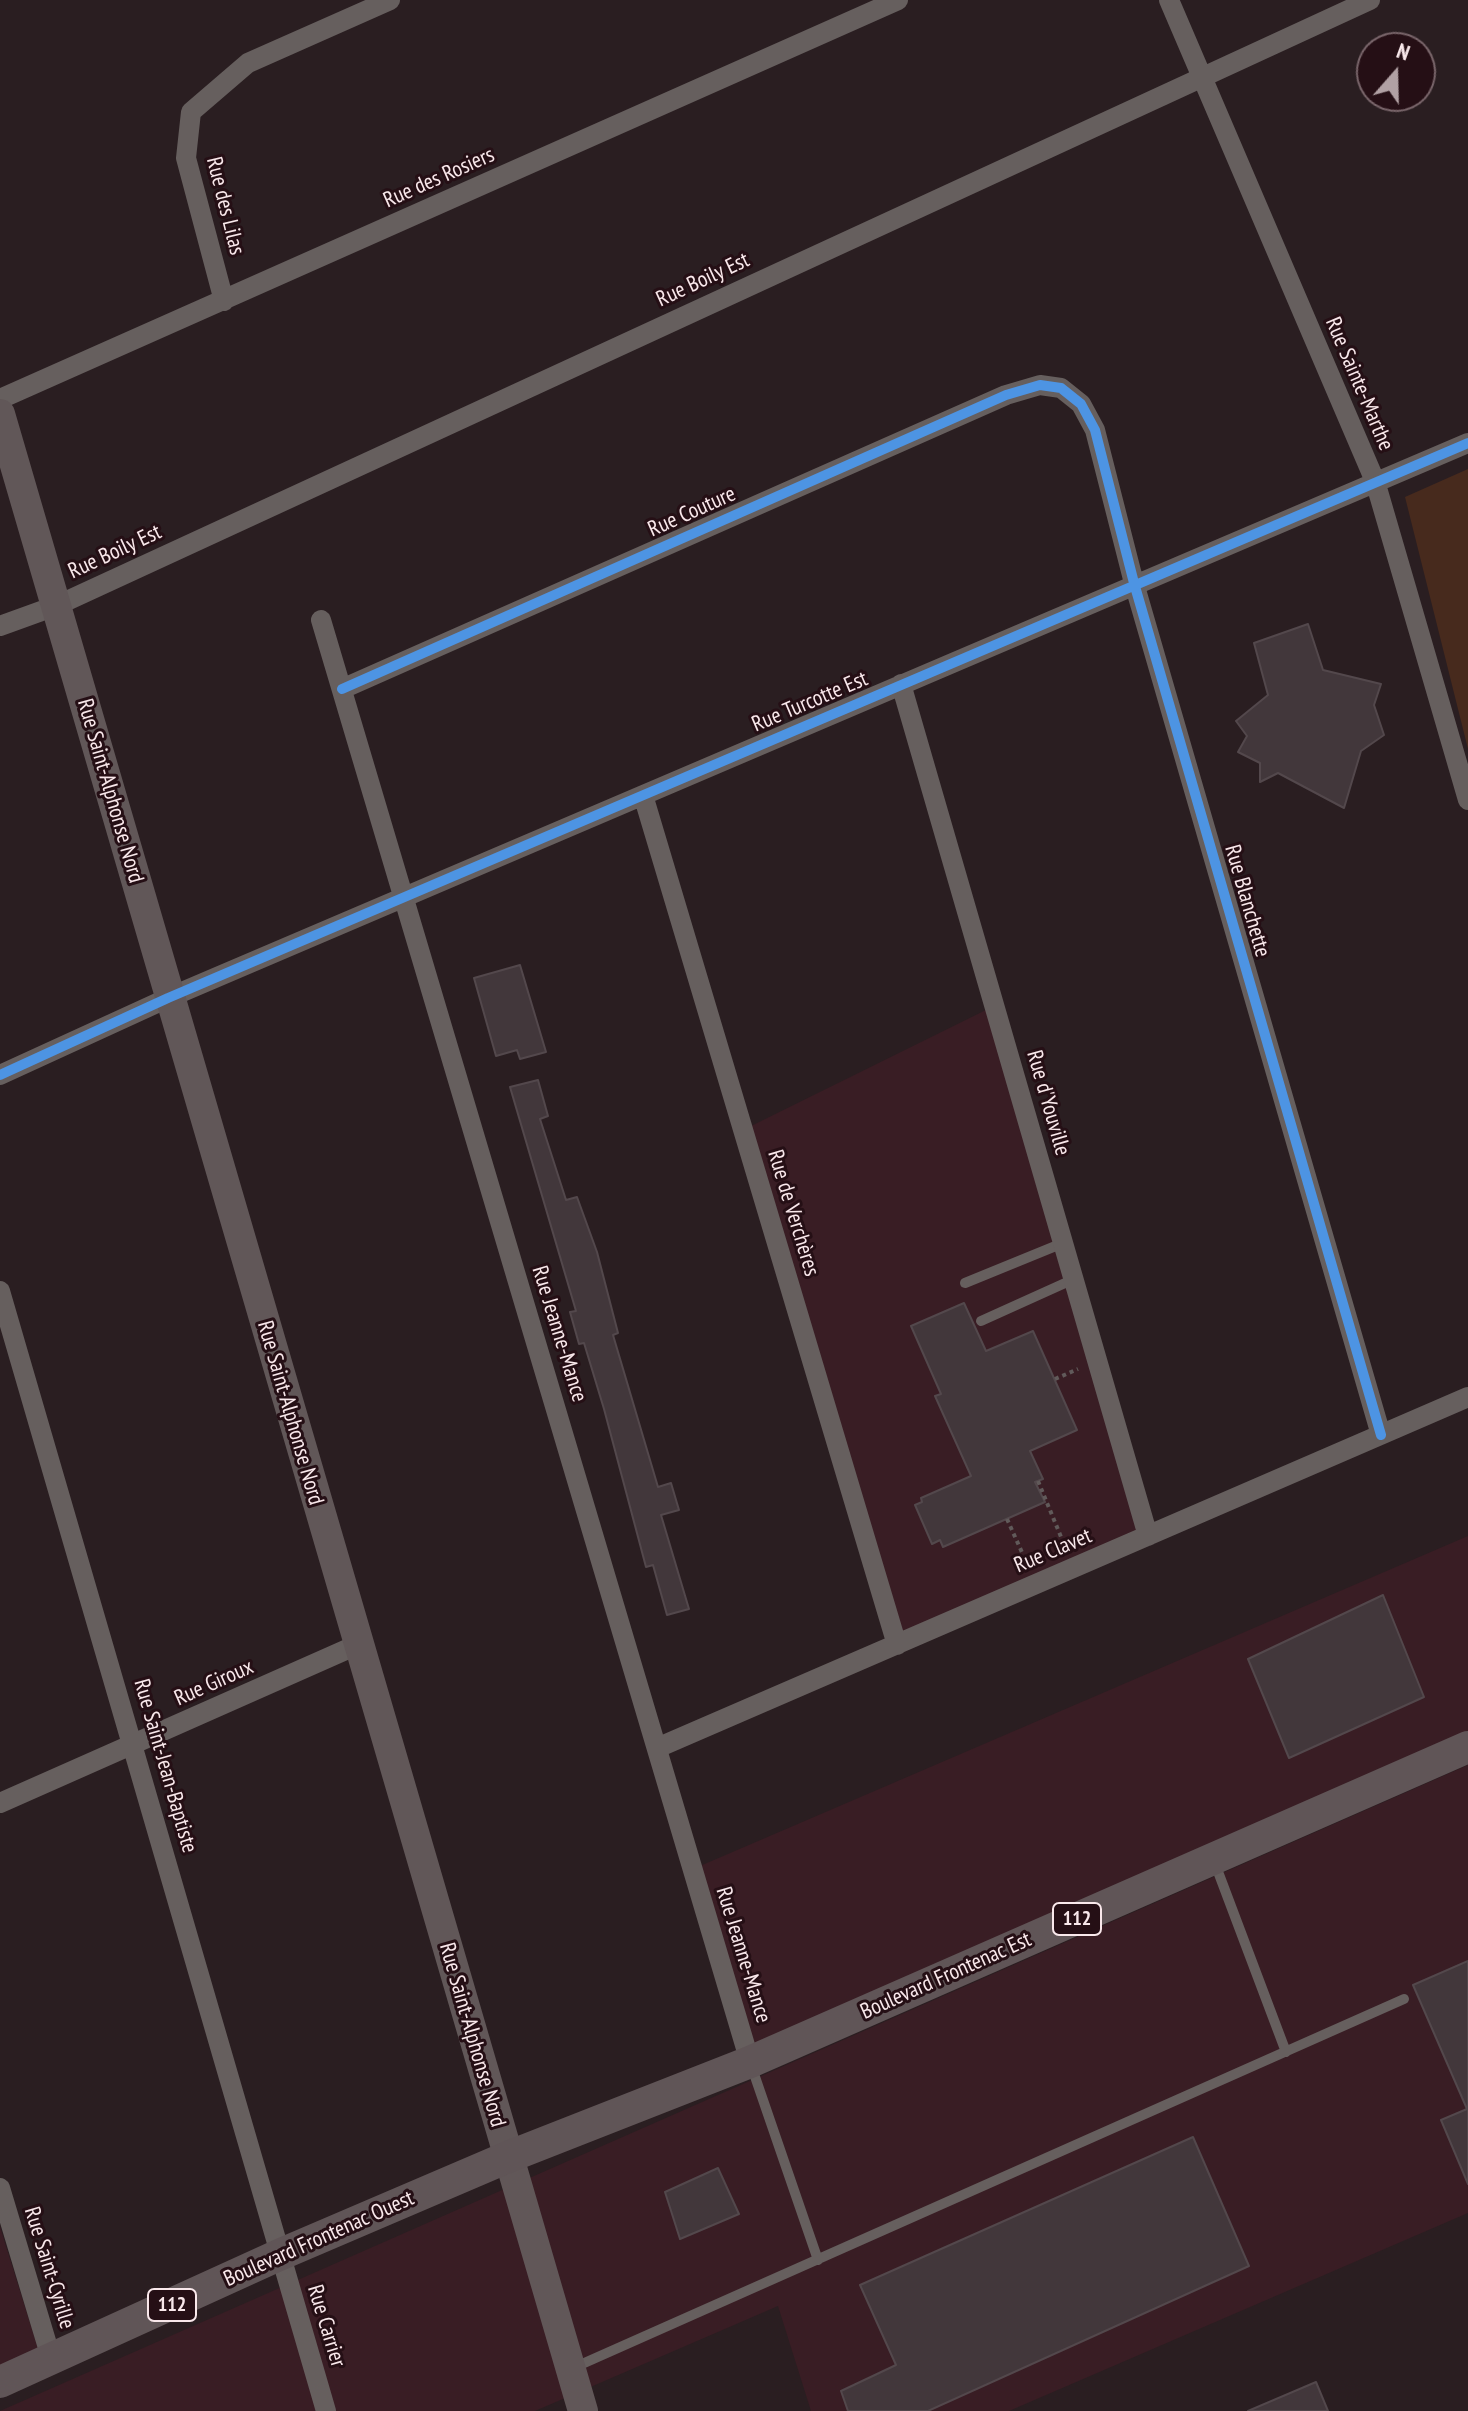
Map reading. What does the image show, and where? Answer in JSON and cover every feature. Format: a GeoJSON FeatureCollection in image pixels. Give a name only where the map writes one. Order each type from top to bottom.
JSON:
{"type":"FeatureCollection","features":[{"type":"Feature","properties":{"kind":"main road","name":"Rue Saint-Alphonse Nord"},"geometry":{"type":"LineString","coordinates":[[0,414],[583,2411]]}},
{"type":"Feature","properties":{"kind":"main road","name":"Boulevard Frontenac Est"},"geometry":{"type":"LineString","coordinates":[[508,2157],[750,2062],[1468,1747]]}},
{"type":"Feature","properties":{"kind":"main road","name":"Boulevard Frontenac Ouest"},"geometry":{"type":"LineString","coordinates":[[0,2382],[52,2361],[279,2255],[508,2157]]}},
{"type":"Feature","properties":{"kind":"street","name":"Rue des Lilas"},"geometry":{"type":"LineString","coordinates":[[224,301],[186,158],[191,112],[248,63],[390,0]]}},
{"type":"Feature","properties":{"kind":"street","name":"Rue Sainte-Marthe"},"geometry":{"type":"LineString","coordinates":[[1169,0],[1375,481],[1467,790]]}},
{"type":"Feature","properties":{"kind":"street","name":"Rue Boily Est"},"geometry":{"type":"LineString","coordinates":[[0,626],[58,605],[1370,0]]}},
{"type":"Feature","properties":{"kind":"street","name":"Rue des Rosiers"},"geometry":{"type":"LineString","coordinates":[[0,399],[893,1]]}},
{"type":"Feature","properties":{"kind":"street","name":"Rue Couture"},"geometry":{"type":"LineString","coordinates":[[342,689],[1006,395],[1040,385],[1061,388]]}},
{"type":"Feature","properties":{"kind":"street","name":"Rue Blanchette"},"geometry":{"type":"LineString","coordinates":[[1061,388],[1081,404],[1095,430],[1134,583],[1381,1435]]}},
{"type":"Feature","properties":{"kind":"street","name":"Rue Turcotte Est"},"geometry":{"type":"LineString","coordinates":[[0,1075],[168,998],[1468,443]]}},
{"type":"Feature","properties":{"kind":"street","name":"Rue Jeanne-Mance"},"geometry":{"type":"LineString","coordinates":[[321,620],[750,2062]]}},
{"type":"Feature","properties":{"kind":"street","name":"Rue d'Youville"},"geometry":{"type":"LineString","coordinates":[[901,684],[1148,1536]]}},
{"type":"Feature","properties":{"kind":"street","name":"Rue de Verchères"},"geometry":{"type":"LineString","coordinates":[[643,795],[897,1645]]}},
{"type":"Feature","properties":{"kind":"street","name":"Rue Saint-Jean-Baptiste"},"geometry":{"type":"LineString","coordinates":[[0,1291],[135,1745],[279,2255]]}},
{"type":"Feature","properties":{"kind":"street","name":"Rue Clavet"},"geometry":{"type":"LineString","coordinates":[[657,1748],[1468,1397]]}},
{"type":"Feature","properties":{"kind":"street","name":"Rue Giroux"},"geometry":{"type":"LineString","coordinates":[[0,1803],[359,1644]]}},
{"type":"Feature","properties":{"kind":"street","name":"Rue Saint-Cyrille"},"geometry":{"type":"LineString","coordinates":[[0,2188],[52,2361]]}},
{"type":"Feature","properties":{"kind":"street","name":"Rue Carrier"},"geometry":{"type":"LineString","coordinates":[[279,2255],[326,2411]]}},
{"type":"Feature","properties":{"kind":"lane"},"geometry":{"type":"LineString","coordinates":[[965,1283],[1063,1243]]}},
{"type":"Feature","properties":{"kind":"lane"},"geometry":{"type":"LineString","coordinates":[[981,1321],[1074,1279]]}},
{"type":"Feature","properties":{"kind":"lane"},"geometry":{"type":"LineString","coordinates":[[1213,1859],[1286,2052]]}},
{"type":"Feature","properties":{"kind":"lane"},"geometry":{"type":"LineString","coordinates":[[571,2369],[1404,1999]]}},
{"type":"Feature","properties":{"kind":"lane"},"geometry":{"type":"LineString","coordinates":[[750,2062],[818,2260]]}},
{"type":"Feature","properties":{"kind":"path"},"geometry":{"type":"LineString","coordinates":[[1038,1481],[1074,1568]]}},
{"type":"Feature","properties":{"kind":"path"},"geometry":{"type":"LineString","coordinates":[[1007,1519],[1037,1584]]}},
{"type":"Feature","properties":{"kind":"shaded area"},"geometry":{"type":"Polygon","coordinates":[[[1468,469],[1468,749],[1405,497],[1468,469]]]}},
{"type":"Feature","properties":{"kind":"shaded area"},"geometry":{"type":"Polygon","coordinates":[[[994,1006],[1148,1536],[897,1645],[743,1130],[994,1006]]]}},
{"type":"Feature","properties":{"kind":"shaded area"},"geometry":{"type":"Polygon","coordinates":[[[1468,1536],[1468,1736],[748,2055],[693,1869],[1468,1536]]]}},
{"type":"Feature","properties":{"kind":"shaded area"},"geometry":{"type":"Polygon","coordinates":[[[1468,1765],[1468,2213],[1009,2411],[811,2411],[778,2306],[535,2411],[0,2411],[1468,1765]]]}},
{"type":"Feature","properties":{"kind":"shaded area"},"geometry":{"type":"Polygon","coordinates":[[[0,2227],[40,2355],[0,2372],[0,2227]]]}},
{"type":"Feature","properties":{"kind":"building"},"geometry":{"type":"Polygon","coordinates":[[[1308,624],[1323,670],[1381,684],[1374,705],[1384,735],[1361,751],[1344,808],[1278,773],[1260,782],[1260,763],[1238,752],[1247,736],[1236,721],[1268,695],[1254,643],[1308,624]]]}},
{"type":"Feature","properties":{"kind":"building"},"geometry":{"type":"Polygon","coordinates":[[[520,965],[546,1052],[520,1059],[517,1050],[496,1056],[474,978],[520,965]]]}},
{"type":"Feature","properties":{"kind":"building"},"geometry":{"type":"Polygon","coordinates":[[[538,1080],[548,1116],[540,1119],[566,1200],[577,1197],[597,1252],[618,1333],[613,1335],[658,1487],[671,1483],[679,1510],[661,1515],[689,1609],[667,1615],[653,1565],[646,1567],[604,1409],[584,1343],[579,1344],[570,1312],[576,1311],[510,1087],[538,1080]]]}},
{"type":"Feature","properties":{"kind":"building"},"geometry":{"type":"Polygon","coordinates":[[[964,1303],[986,1351],[1033,1331],[1077,1430],[1030,1451],[1043,1479],[1035,1482],[1045,1502],[943,1547],[940,1540],[932,1544],[915,1505],[922,1502],[921,1498],[971,1476],[935,1396],[941,1394],[911,1326],[964,1303]]]}},
{"type":"Feature","properties":{"kind":"building"},"geometry":{"type":"Polygon","coordinates":[[[1383,1595],[1424,1697],[1289,1758],[1248,1659],[1383,1595]]]}},
{"type":"Feature","properties":{"kind":"building"},"geometry":{"type":"Polygon","coordinates":[[[1468,1961],[1468,2184],[1441,2120],[1467,2109],[1413,1985],[1468,1961]]]}},
{"type":"Feature","properties":{"kind":"building"},"geometry":{"type":"Polygon","coordinates":[[[1193,2137],[1249,2266],[928,2411],[848,2411],[841,2391],[896,2365],[860,2285],[1193,2137]]]}},
{"type":"Feature","properties":{"kind":"building"},"geometry":{"type":"Polygon","coordinates":[[[718,2168],[739,2214],[680,2239],[665,2192],[718,2168]]]}},
{"type":"Feature","properties":{"kind":"building"},"geometry":{"type":"Polygon","coordinates":[[[1316,2382],[1328,2411],[1248,2411],[1316,2382]]]}},
{"type":"Feature","properties":{"kind":"cycle path"},"geometry":{"type":"LineString","coordinates":[[342,689],[1006,395],[1040,385],[1061,388],[1081,404],[1095,430],[1134,583],[1381,1435]]}},
{"type":"Feature","properties":{"kind":"cycle path"},"geometry":{"type":"LineString","coordinates":[[0,1075],[168,998],[1468,443]]}}]}
